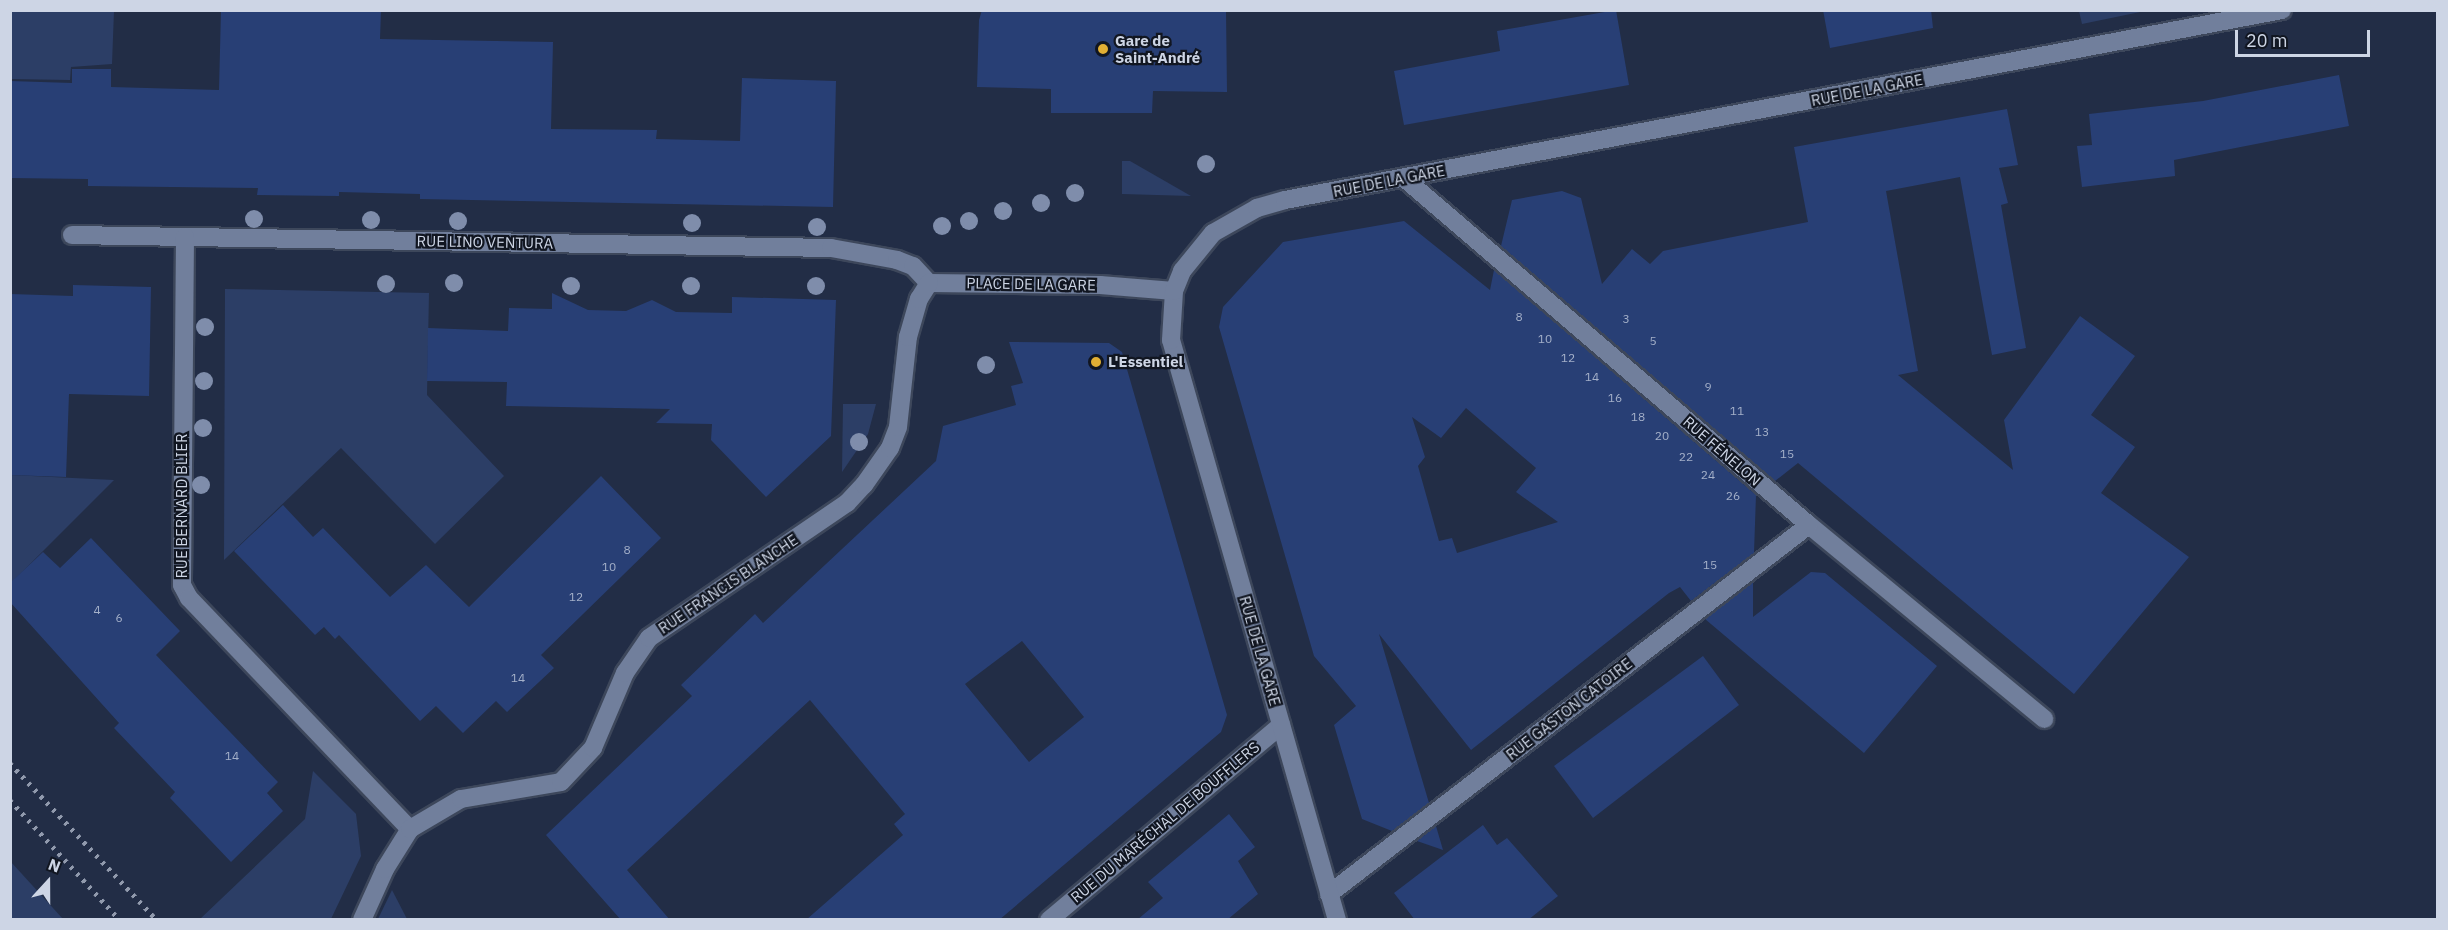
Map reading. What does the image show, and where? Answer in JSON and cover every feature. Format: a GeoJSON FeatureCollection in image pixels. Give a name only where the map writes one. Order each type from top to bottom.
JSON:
{"type":"FeatureCollection","features":[{"type":"Feature","properties":{"kind":"street","name":"RUE DE LA GARE"},"geometry":{"type":"LineString","coordinates":[[1336,920],[1177,366],[1170,317],[1174,291],[1198,249],[1227,222],[1285,200],[2282,10]]}},
{"type":"Feature","properties":{"kind":"street","name":"RUE FÉNELON"},"geometry":{"type":"LineString","coordinates":[[1404,178],[1809,525],[2044,719]]}},
{"type":"Feature","properties":{"kind":"street","name":"RUE LINO VENTURA"},"geometry":{"type":"LineString","coordinates":[[72,235],[831,248],[897,260],[912,266],[929,283]]}},
{"type":"Feature","properties":{"kind":"street","name":"RUE BERNARD BLIER"},"geometry":{"type":"LineString","coordinates":[[185,237],[182,585],[189,598],[410,829]]}},
{"type":"Feature","properties":{"kind":"street","name":"PLACE DE LA GARE"},"geometry":{"type":"LineString","coordinates":[[929,283],[1100,285],[1174,291]]}},
{"type":"Feature","properties":{"kind":"street","name":"RUE FRANCIS BLANCHE"},"geometry":{"type":"LineString","coordinates":[[362,920],[385,868],[410,829],[461,799],[561,782],[593,748],[625,672],[649,638],[847,503],[877,468],[898,427],[908,337],[919,299],[929,283]]}},
{"type":"Feature","properties":{"kind":"street","name":"RUE GASTON CATOIRE"},"geometry":{"type":"LineString","coordinates":[[1329,894],[1809,525]]}},
{"type":"Feature","properties":{"kind":"street","name":"RUE DU MARÉCHAL DE BOUFFLERS"},"geometry":{"type":"LineString","coordinates":[[1049,920],[1281,725]]}},
{"type":"Feature","properties":{"kind":"shaded area"},"geometry":{"type":"Polygon","coordinates":[[[11,10],[114,11],[112,64],[71,67],[70,80],[11,79],[11,10]]]}},
{"type":"Feature","properties":{"kind":"shaded area"},"geometry":{"type":"Polygon","coordinates":[[[2079,10],[2145,11],[2082,24],[2079,10]]]}},
{"type":"Feature","properties":{"kind":"shaded area"},"geometry":{"type":"Polygon","coordinates":[[[1122,161],[1130,161],[1191,196],[1122,194],[1122,161]]]}},
{"type":"Feature","properties":{"kind":"shaded area"},"geometry":{"type":"Polygon","coordinates":[[[225,289],[429,293],[427,395],[504,476],[435,544],[341,448],[224,560],[225,289]]]}},
{"type":"Feature","properties":{"kind":"shaded area"},"geometry":{"type":"Polygon","coordinates":[[[843,404],[876,404],[868,434],[842,472],[843,404]]]}},
{"type":"Feature","properties":{"kind":"shaded area"},"geometry":{"type":"Polygon","coordinates":[[[11,475],[114,480],[11,583],[11,475]]]}},
{"type":"Feature","properties":{"kind":"shaded area"},"geometry":{"type":"Polygon","coordinates":[[[313,771],[356,814],[361,856],[331,919],[200,919],[305,819],[313,771]]]}},
{"type":"Feature","properties":{"kind":"shaded area"},"geometry":{"type":"Polygon","coordinates":[[[11,862],[63,919],[11,919],[11,862]]]}},
{"type":"Feature","properties":{"kind":"shaded area"},"geometry":{"type":"Polygon","coordinates":[[[392,890],[407,919],[378,919],[392,890]]]}},
{"type":"Feature","properties":{"kind":"building"},"geometry":{"type":"Polygon","coordinates":[[[221,10],[381,10],[380,39],[553,42],[551,129],[657,130],[656,139],[740,141],[742,78],[836,81],[833,207],[420,199],[420,194],[339,192],[339,196],[257,195],[258,188],[88,186],[88,179],[10,178],[10,81],[72,83],[72,69],[111,69],[111,87],[219,90],[221,10]]]}},
{"type":"Feature","properties":{"kind":"building","name":"Gare de Saint-André"},"geometry":{"type":"Polygon","coordinates":[[[982,10],[1226,10],[1227,92],[1153,91],[1152,113],[1051,113],[1051,89],[977,87],[979,20],[982,10]]]}},
{"type":"Feature","properties":{"kind":"building"},"geometry":{"type":"Polygon","coordinates":[[[1616,10],[1629,85],[1404,125],[1394,71],[1500,51],[1497,31],[1616,10]]]}},
{"type":"Feature","properties":{"kind":"building"},"geometry":{"type":"Polygon","coordinates":[[[1823,10],[1931,10],[1933,28],[1830,48],[1823,10]]]}},
{"type":"Feature","properties":{"kind":"building"},"geometry":{"type":"Polygon","coordinates":[[[2339,75],[2349,126],[2174,160],[2175,176],[2082,187],[2077,146],[2092,145],[2089,114],[2203,101],[2339,75]]]}},
{"type":"Feature","properties":{"kind":"building"},"geometry":{"type":"Polygon","coordinates":[[[2007,109],[2018,165],[1999,168],[2008,203],[2001,205],[2026,348],[1992,355],[1960,177],[1886,191],[1918,371],[1898,375],[2013,470],[2004,420],[2080,316],[2135,356],[2091,415],[2135,447],[2101,493],[2189,557],[2074,694],[1798,463],[1775,481],[1501,246],[1512,200],[1562,191],[1581,198],[1602,284],[1632,249],[1650,264],[1663,251],[1808,222],[1794,147],[2007,109]]]}},
{"type":"Feature","properties":{"kind":"building"},"geometry":{"type":"Polygon","coordinates":[[[1404,221],[1490,290],[1494,270],[1756,495],[1754,553],[1691,601],[1680,587],[1669,593],[1471,750],[1379,634],[1429,803],[1392,831],[1362,819],[1334,725],[1356,706],[1314,656],[1219,327],[1223,307],[1283,242],[1404,221]],[[1466,408],[1441,438],[1412,417],[1425,457],[1418,466],[1439,541],[1452,538],[1457,553],[1558,522],[1516,492],[1536,468],[1466,408]]]}},
{"type":"Feature","properties":{"kind":"building"},"geometry":{"type":"Polygon","coordinates":[[[73,285],[151,287],[149,396],[69,394],[66,477],[10,475],[10,294],[73,296],[73,285]]]}},
{"type":"Feature","properties":{"kind":"building"},"geometry":{"type":"Polygon","coordinates":[[[552,293],[588,310],[626,311],[652,300],[676,312],[732,313],[732,297],[836,300],[831,436],[766,497],[711,440],[712,424],[656,423],[670,409],[506,406],[507,382],[427,381],[428,328],[508,331],[509,308],[552,309],[552,293]]]}},
{"type":"Feature","properties":{"kind":"building"},"geometry":{"type":"Polygon","coordinates":[[[1009,342],[1109,343],[1122,352],[1227,715],[1221,732],[999,920],[806,920],[903,835],[894,824],[905,814],[810,700],[627,870],[670,920],[621,920],[546,835],[692,696],[681,685],[755,614],[763,623],[936,461],[943,426],[1016,405],[1011,386],[1023,383],[1009,342]],[[1022,641],[965,684],[1029,762],[1084,717],[1022,641]]]}},
{"type":"Feature","properties":{"kind":"building"},"geometry":{"type":"Polygon","coordinates":[[[601,476],[661,538],[541,655],[554,668],[507,712],[496,701],[463,733],[436,706],[420,721],[339,635],[335,639],[324,627],[315,635],[234,551],[283,505],[313,537],[323,528],[390,597],[426,565],[469,607],[601,476]]]}},
{"type":"Feature","properties":{"kind":"building"},"geometry":{"type":"Polygon","coordinates":[[[91,538],[180,631],[156,655],[278,782],[267,793],[283,811],[231,862],[170,798],[175,792],[114,728],[119,723],[10,602],[10,583],[43,552],[60,568],[91,538]]]}},
{"type":"Feature","properties":{"kind":"building"},"geometry":{"type":"Polygon","coordinates":[[[1811,572],[1825,573],[1937,666],[1864,753],[1705,619],[1753,582],[1753,617],[1811,572]]]}},
{"type":"Feature","properties":{"kind":"building"},"geometry":{"type":"Polygon","coordinates":[[[1703,656],[1739,705],[1593,818],[1554,766],[1703,656]]]}},
{"type":"Feature","properties":{"kind":"building"},"geometry":{"type":"Polygon","coordinates":[[[1229,814],[1255,847],[1238,861],[1258,894],[1227,920],[1137,920],[1163,898],[1148,882],[1229,814]]]}},
{"type":"Feature","properties":{"kind":"building"},"geometry":{"type":"Polygon","coordinates":[[[1483,825],[1497,845],[1507,838],[1558,896],[1528,920],[1415,920],[1394,893],[1483,825]]]}},
{"type":"Feature","properties":{"kind":"building"},"geometry":{"type":"Polygon","coordinates":[[[1436,826],[1443,850],[1417,841],[1436,826]]]}},
{"type":"Feature","properties":{"kind":"railway"},"geometry":{"type":"LineString","coordinates":[[10,763],[157,920]]}},
{"type":"Feature","properties":{"kind":"railway"},"geometry":{"type":"LineString","coordinates":[[10,800],[120,920]]}},
{"type":"Feature","properties":{"kind":"place","name":"Gare de Saint-André"},"geometry":{"type":"Point","coordinates":[1103,49]}},
{"type":"Feature","properties":{"kind":"place","name":"L'Essentiel"},"geometry":{"type":"Point","coordinates":[1096,362]}}]}
